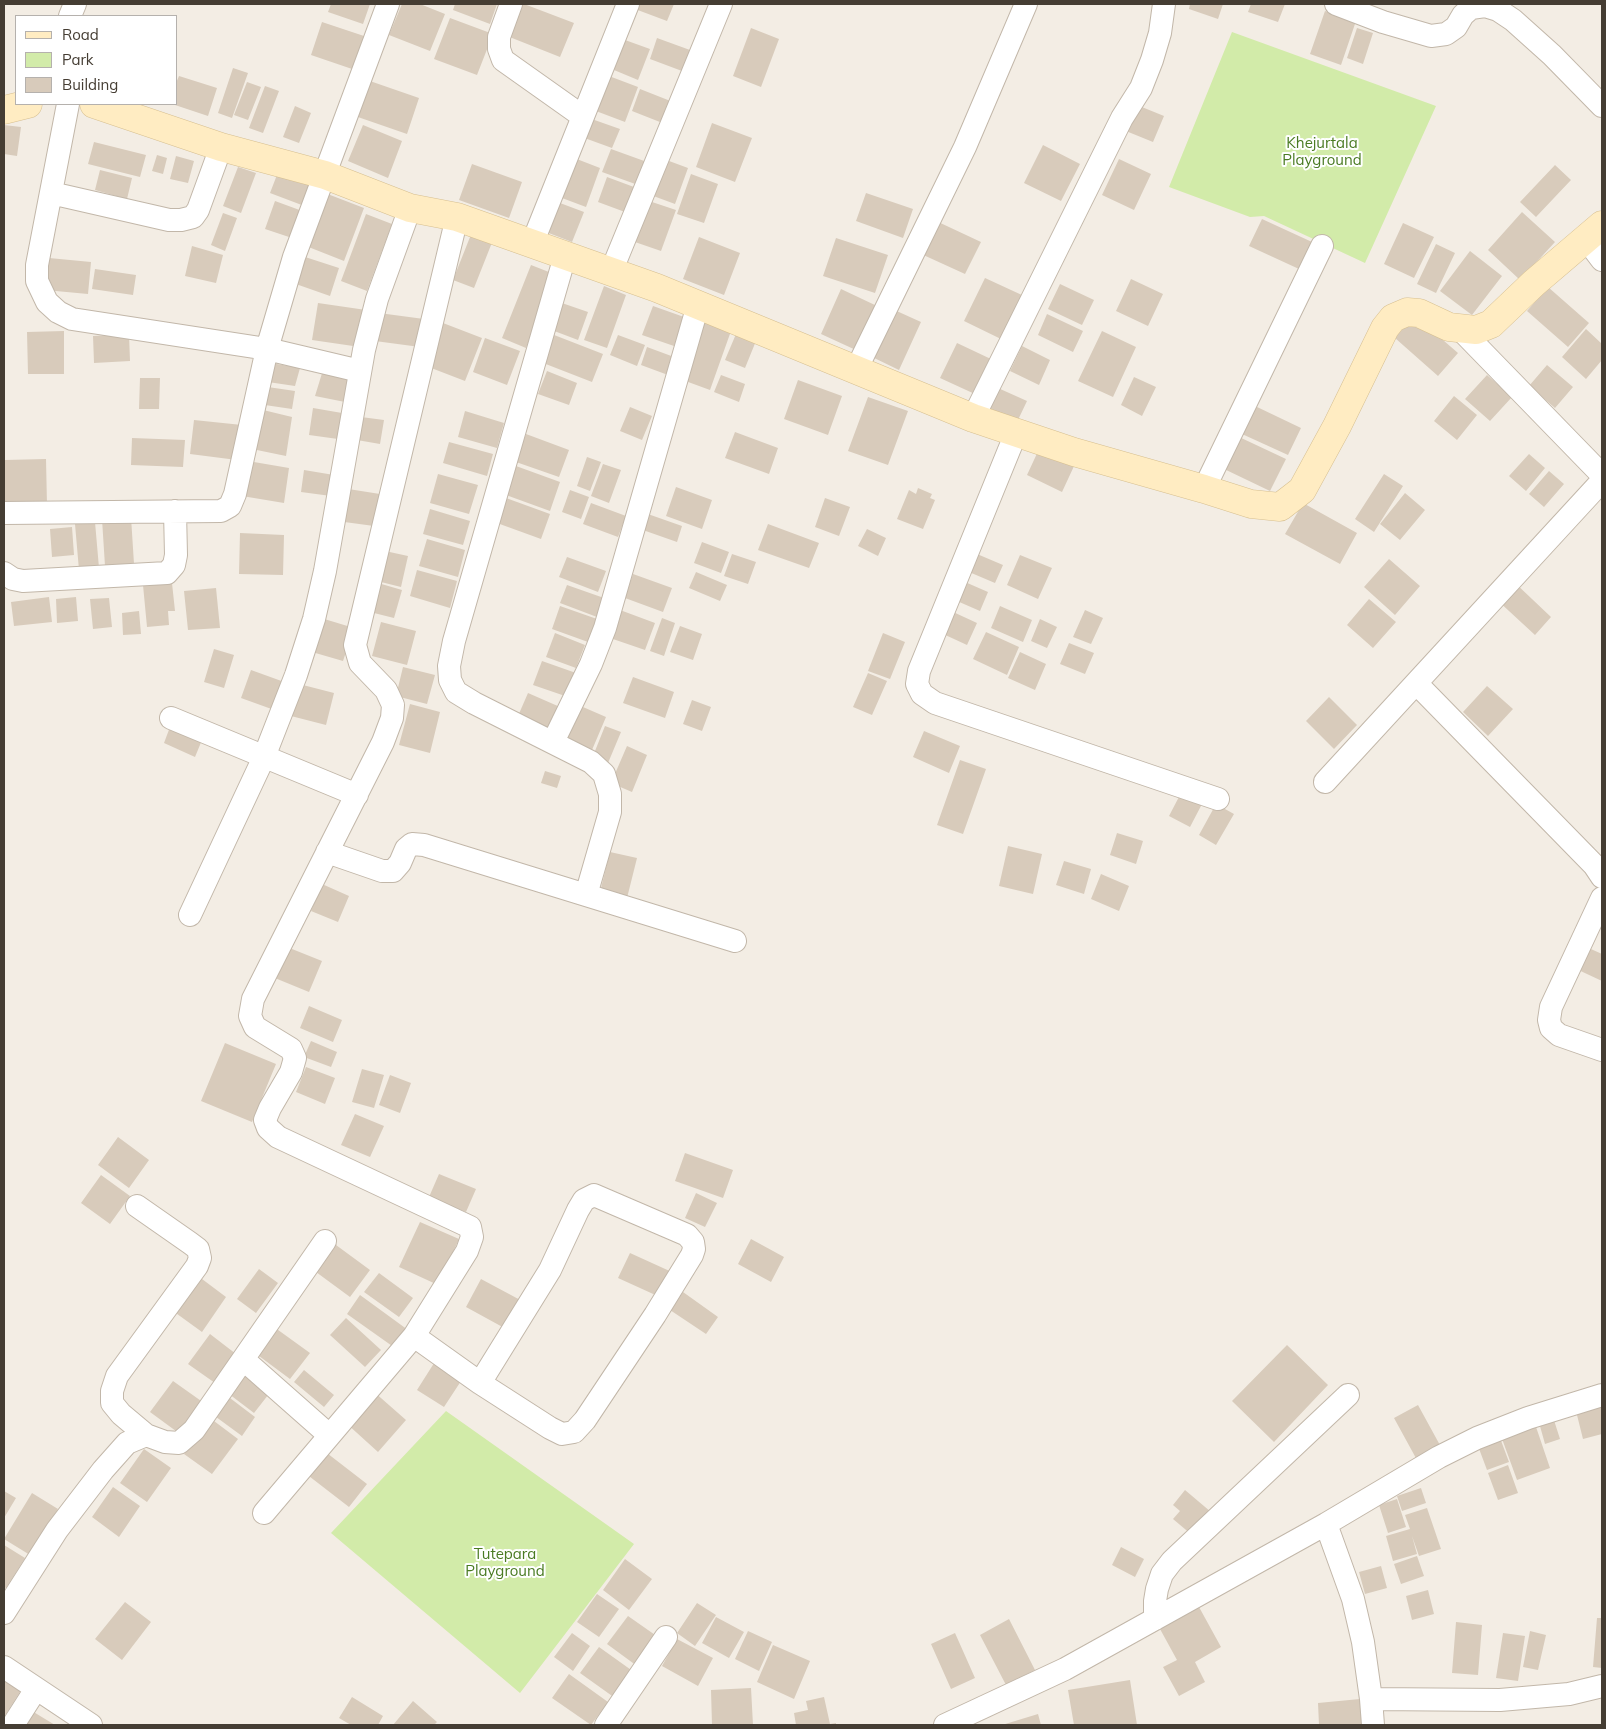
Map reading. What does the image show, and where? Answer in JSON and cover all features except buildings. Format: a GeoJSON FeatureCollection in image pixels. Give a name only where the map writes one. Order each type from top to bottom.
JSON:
{"type":"FeatureCollection","features":[{"type":"Feature","properties":{"kind":"street"},"geometry":{"type":"LineString","coordinates":[[4,513],[221,511],[230,506],[235,494],[267,349],[294,257],[388,4]]}},
{"type":"Feature","properties":{"kind":"street"},"geometry":{"type":"LineString","coordinates":[[511,4],[499,37],[499,49],[503,60],[582,116]]}},
{"type":"Feature","properties":{"kind":"street"},"geometry":{"type":"LineString","coordinates":[[532,244],[628,4]]}},
{"type":"Feature","properties":{"kind":"street"},"geometry":{"type":"LineString","coordinates":[[611,272],[721,4]]}},
{"type":"Feature","properties":{"kind":"street"},"geometry":{"type":"LineString","coordinates":[[856,370],[965,147],[1026,4]]}},
{"type":"Feature","properties":{"kind":"street"},"geometry":{"type":"LineString","coordinates":[[973,418],[1122,118],[1141,88],[1160,33],[1164,4]]}},
{"type":"Feature","properties":{"kind":"street"},"geometry":{"type":"LineString","coordinates":[[1336,4],[1383,22],[1431,36],[1446,34],[1456,27],[1465,9],[1485,6],[1498,10],[1513,20],[1552,55],[1602,106]]}},
{"type":"Feature","properties":{"kind":"street"},"geometry":{"type":"LineString","coordinates":[[4,110],[24,105]]}},
{"type":"Feature","properties":{"kind":"street"},"geometry":{"type":"LineString","coordinates":[[68,105],[37,265],[37,281],[46,302],[58,312],[72,318],[267,349],[360,371]]}},
{"type":"Feature","properties":{"kind":"street"},"geometry":{"type":"LineString","coordinates":[[97,105],[221,147],[325,175],[410,208],[457,217],[698,305],[973,418],[1016,433],[1250,504],[1280,507],[1302,490],[1337,426],[1384,328],[1393,318],[1407,312],[1419,313],[1449,327],[1476,330],[1490,324],[1534,283],[1597,241]]}},
{"type":"Feature","properties":{"kind":"street"},"geometry":{"type":"LineString","coordinates":[[51,193],[169,220],[187,219],[192,217],[198,210],[221,147]]}},
{"type":"Feature","properties":{"kind":"street"},"geometry":{"type":"LineString","coordinates":[[190,915],[264,757],[296,675],[314,619],[325,571],[360,371],[377,300],[410,208]]}},
{"type":"Feature","properties":{"kind":"street"},"geometry":{"type":"LineString","coordinates":[[264,1513],[328,1435],[414,1336],[467,1251],[472,1237],[470,1227],[278,1136],[268,1128],[265,1120],[291,1072],[295,1058],[291,1050],[255,1027],[250,1016],[253,999],[383,742],[392,718],[393,705],[386,690],[360,663],[355,645],[457,217]]}},
{"type":"Feature","properties":{"kind":"street"},"geometry":{"type":"LineString","coordinates":[[1204,489],[1322,246]]}},
{"type":"Feature","properties":{"kind":"street"},"geometry":{"type":"LineString","coordinates":[[565,256],[454,642],[449,666],[450,680],[456,692],[591,762],[604,774],[610,794],[610,812],[586,895]]}},
{"type":"Feature","properties":{"kind":"street"},"geometry":{"type":"LineString","coordinates":[[553,742],[591,664],[604,628],[698,305]]}},
{"type":"Feature","properties":{"kind":"street"},"geometry":{"type":"LineString","coordinates":[[1460,329],[1602,475]]}},
{"type":"Feature","properties":{"kind":"street"},"geometry":{"type":"LineString","coordinates":[[1016,433],[919,671],[917,684],[922,694],[935,703],[1218,799]]}},
{"type":"Feature","properties":{"kind":"street"},"geometry":{"type":"LineString","coordinates":[[1325,782],[1602,482]]}},
{"type":"Feature","properties":{"kind":"street"},"geometry":{"type":"LineString","coordinates":[[4,573],[13,579],[23,580],[167,573],[174,565],[176,555],[175,511]]}},
{"type":"Feature","properties":{"kind":"street"},"geometry":{"type":"LineString","coordinates":[[1416,683],[1594,865],[1602,878]]}},
{"type":"Feature","properties":{"kind":"street"},"geometry":{"type":"LineString","coordinates":[[171,718],[357,794]]}},
{"type":"Feature","properties":{"kind":"street"},"geometry":{"type":"LineString","coordinates":[[327,852],[382,871],[392,871],[400,863],[406,848],[412,844],[424,845],[735,941]]}},
{"type":"Feature","properties":{"kind":"street"},"geometry":{"type":"LineString","coordinates":[[1602,898],[1551,1007],[1549,1020],[1551,1028],[1559,1035],[1602,1050]]}},
{"type":"Feature","properties":{"kind":"street"},"geometry":{"type":"LineString","coordinates":[[414,1336],[480,1383],[550,1428],[562,1434],[574,1432],[585,1420],[660,1308],[692,1255],[694,1249],[692,1242],[686,1235],[594,1195],[584,1200],[550,1270],[480,1383]]}},
{"type":"Feature","properties":{"kind":"street"},"geometry":{"type":"LineString","coordinates":[[137,1206],[190,1242],[198,1249],[200,1258],[197,1266],[117,1376],[112,1391],[112,1403],[121,1414],[146,1435],[165,1442],[179,1443],[194,1430],[325,1242]]}},
{"type":"Feature","properties":{"kind":"street"},"geometry":{"type":"LineString","coordinates":[[244,1360],[328,1435]]}},
{"type":"Feature","properties":{"kind":"street"},"geometry":{"type":"LineString","coordinates":[[1155,1619],[1157,1589],[1162,1574],[1172,1561],[1348,1394]]}},
{"type":"Feature","properties":{"kind":"street"},"geometry":{"type":"LineString","coordinates":[[945,1725],[1065,1669],[1326,1524],[1439,1457],[1477,1438],[1528,1418],[1602,1395]]}},
{"type":"Feature","properties":{"kind":"street"},"geometry":{"type":"LineString","coordinates":[[4,1612],[57,1530],[103,1470],[127,1442],[146,1435]]}},
{"type":"Feature","properties":{"kind":"street"},"geometry":{"type":"LineString","coordinates":[[1326,1524],[1353,1599],[1363,1642],[1373,1725]]}},
{"type":"Feature","properties":{"kind":"street"},"geometry":{"type":"LineString","coordinates":[[606,1725],[666,1637]]}},
{"type":"Feature","properties":{"kind":"street"},"geometry":{"type":"LineString","coordinates":[[4,1668],[91,1725]]}},
{"type":"Feature","properties":{"kind":"street"},"geometry":{"type":"LineString","coordinates":[[1371,1699],[1500,1700],[1569,1694],[1602,1686]]}},
{"type":"Feature","properties":{"kind":"street"},"geometry":{"type":"LineString","coordinates":[[12,1725],[36,1689]]}},
{"type":"Feature","properties":{"kind":"green space","name":"Khejurtala Playground"},"geometry":{"type":"Polygon","coordinates":[[[1232,32],[1436,106],[1365,263],[1264,216],[1250,217],[1169,187],[1232,32]]]}},
{"type":"Feature","properties":{"kind":"green space","name":"Tutepara Playground"},"geometry":{"type":"Polygon","coordinates":[[[446,1411],[634,1544],[520,1693],[331,1533],[446,1411]]]}}]}
